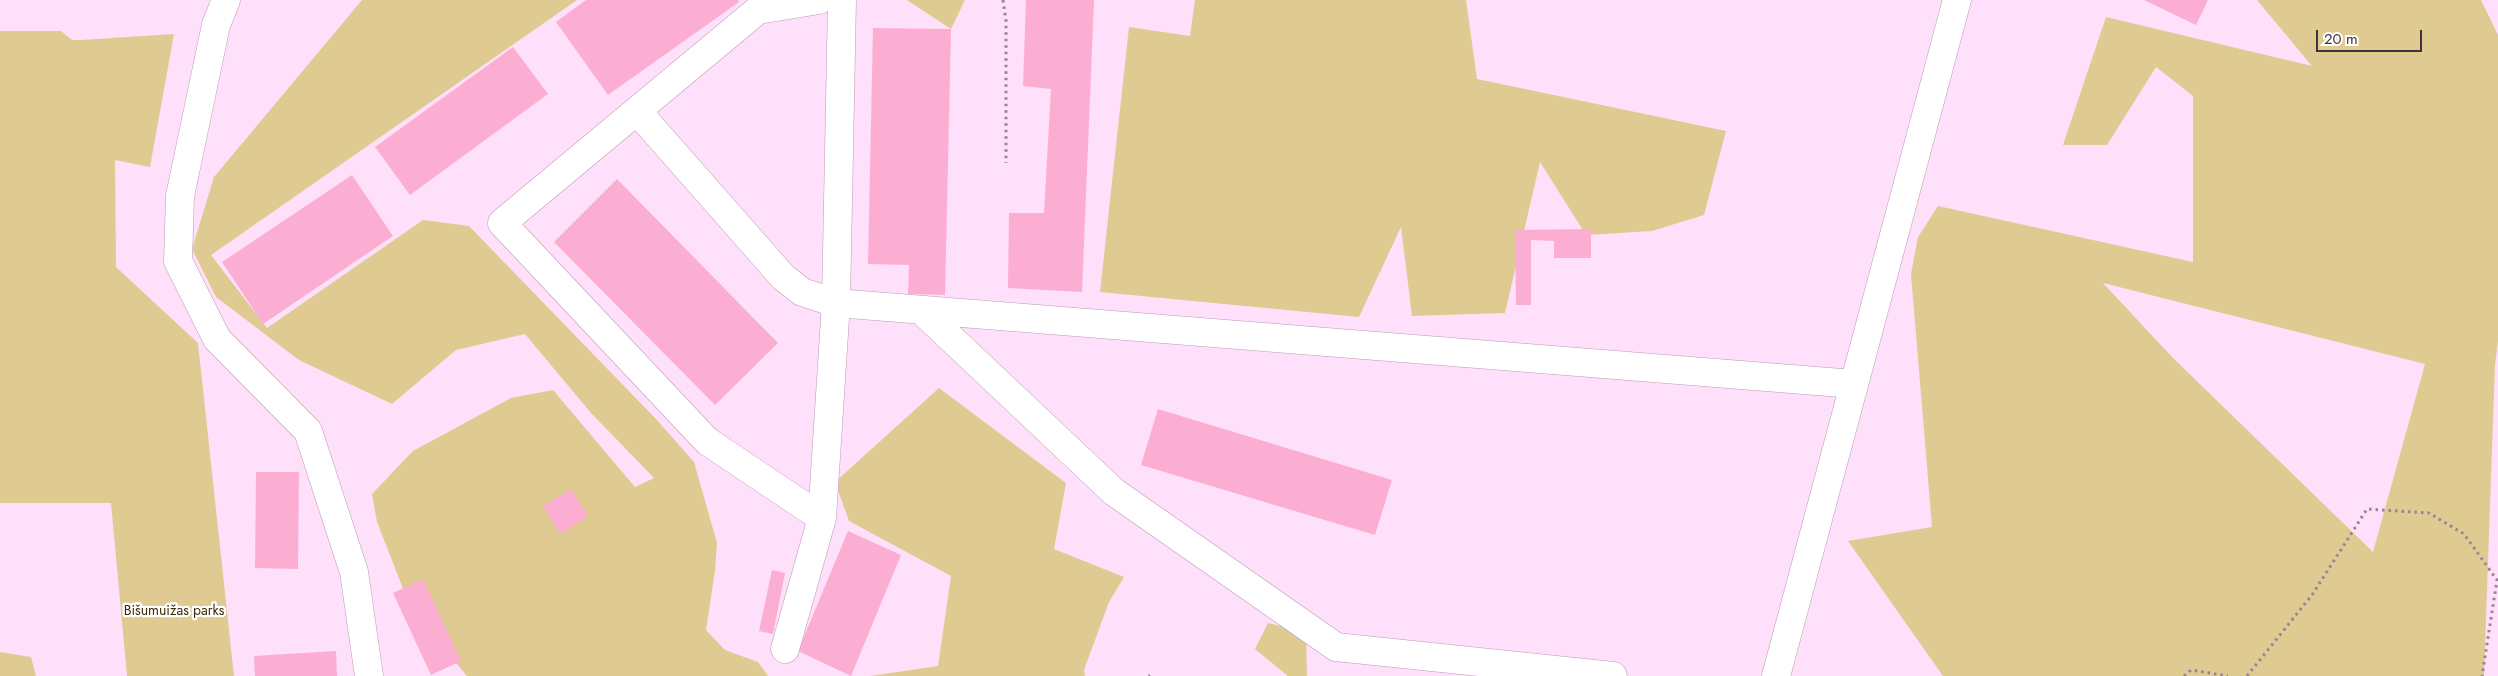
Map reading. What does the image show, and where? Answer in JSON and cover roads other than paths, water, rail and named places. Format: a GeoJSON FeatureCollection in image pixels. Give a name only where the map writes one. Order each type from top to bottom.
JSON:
{"type":"FeatureCollection","features":[{"type":"Feature","properties":{"kind":"lane"},"geometry":{"type":"LineString","coordinates":[[226,0],[216,25],[180,196],[178,262],[217,339],[308,431],[354,572],[369,676]]}},
{"type":"Feature","properties":{"kind":"lane"},"geometry":{"type":"LineString","coordinates":[[819,0],[761,5],[502,223],[707,440],[822,518]]}},
{"type":"Feature","properties":{"kind":"lane"},"geometry":{"type":"LineString","coordinates":[[785,649],[822,518],[836,303],[842,0]]}},
{"type":"Feature","properties":{"kind":"lane"},"geometry":{"type":"LineString","coordinates":[[1776,676],[1957,0]]}},
{"type":"Feature","properties":{"kind":"lane"},"geometry":{"type":"LineString","coordinates":[[636,111],[782,277],[802,292],[836,303],[1854,384]]}},
{"type":"Feature","properties":{"kind":"lane"},"geometry":{"type":"LineString","coordinates":[[921,310],[1114,492],[1336,647],[1613,676]]}},
{"type":"Feature","properties":{"kind":"park label","name":"Bišumuižas parks"},"geometry":{"type":"Point","coordinates":[174,612]}}]}
